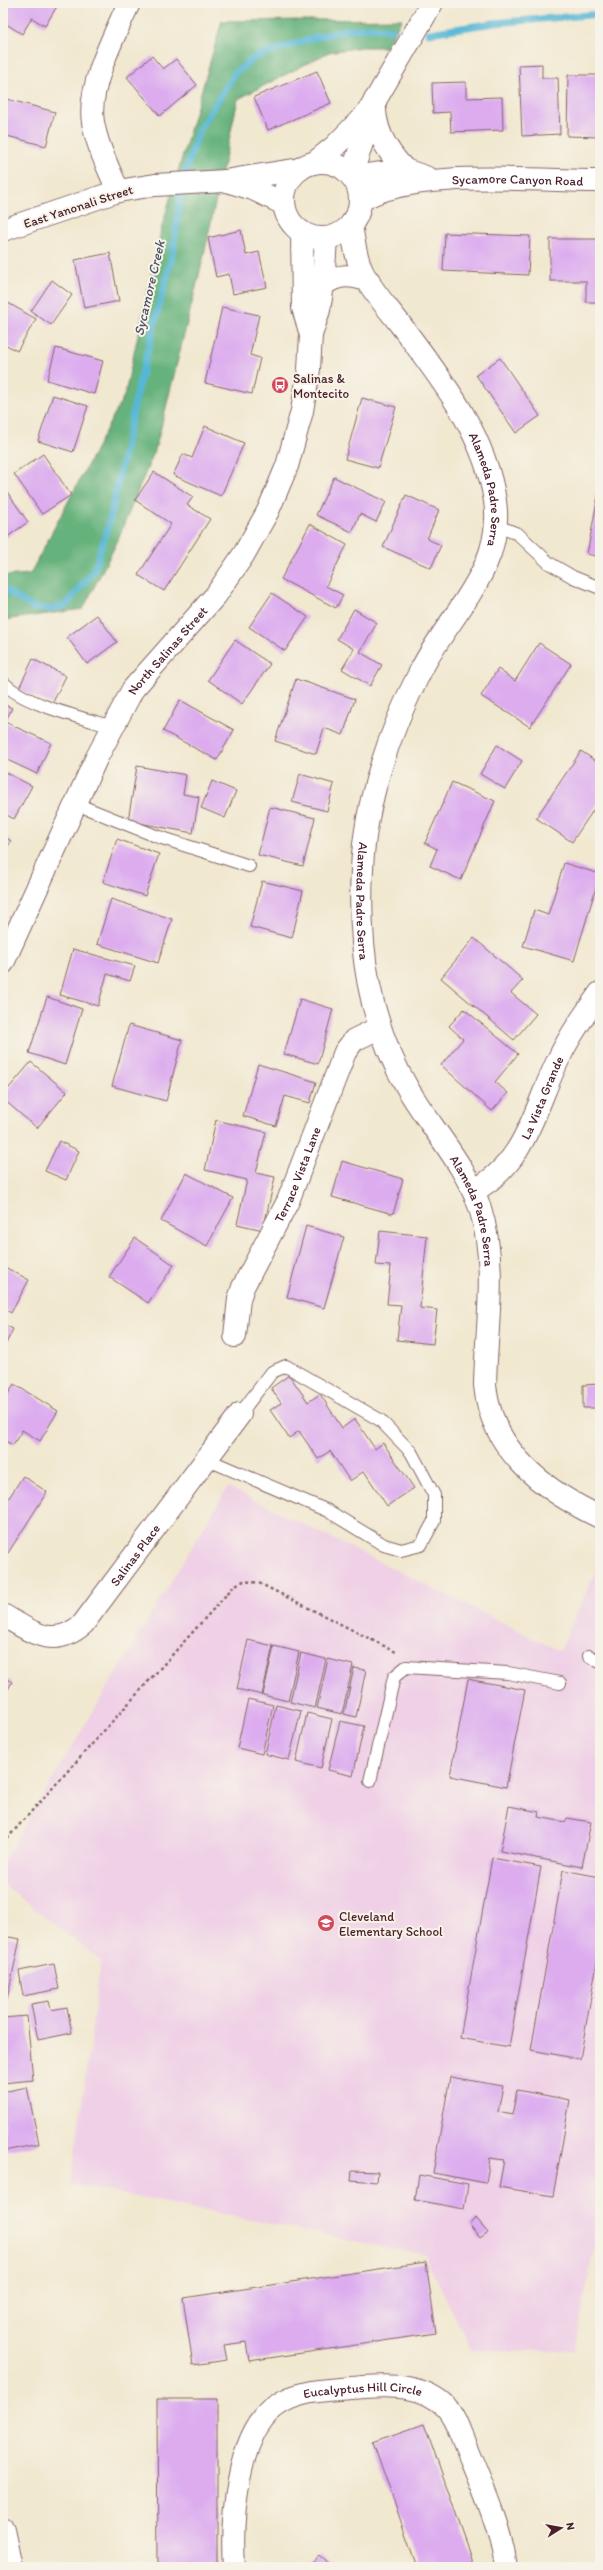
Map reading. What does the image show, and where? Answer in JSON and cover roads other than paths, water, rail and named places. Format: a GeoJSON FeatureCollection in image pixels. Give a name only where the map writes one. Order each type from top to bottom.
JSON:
{"type":"FeatureCollection","features":[{"type":"Feature","properties":{"kind":"street"},"geometry":{"type":"LineString","coordinates":[[118,191],[97,136],[93,120],[93,105],[107,50],[128,3]]}},
{"type":"Feature","properties":{"kind":"street"},"geometry":{"type":"LineString","coordinates":[[307,166],[325,162],[338,166],[351,176],[358,191],[360,201],[356,216],[351,224],[343,231],[327,237],[310,236],[302,232],[290,220],[284,204],[287,184],[307,166],[335,146],[372,106],[432,3]]}},
{"type":"Feature","properties":{"kind":"street"},"geometry":{"type":"LineString","coordinates":[[372,106],[380,133],[391,155],[405,170]]}},
{"type":"Feature","properties":{"kind":"street"},"geometry":{"type":"LineString","coordinates":[[351,176],[365,134],[372,106]]}},
{"type":"Feature","properties":{"kind":"street","name":"East Yanonali Street"},"geometry":{"type":"LineString","coordinates":[[3,230],[118,191],[140,186],[225,181],[307,166]]}},
{"type":"Feature","properties":{"kind":"street","name":"Sycamore Canyon Road"},"geometry":{"type":"LineString","coordinates":[[351,176],[405,170],[435,180]]}},
{"type":"Feature","properties":{"kind":"street","name":"Sycamore Canyon Road"},"geometry":{"type":"LineString","coordinates":[[360,201],[371,194],[435,180],[600,181]]}},
{"type":"Feature","properties":{"kind":"street","name":"East Yanonali Street"},"geometry":{"type":"LineString","coordinates":[[225,181],[253,189],[284,204]]}},
{"type":"Feature","properties":{"kind":"street","name":"Alameda Padre Serra"},"geometry":{"type":"LineString","coordinates":[[351,224],[366,277]]}},
{"type":"Feature","properties":{"kind":"street","name":"North Salinas Street"},"geometry":{"type":"LineString","coordinates":[[302,232],[303,308],[311,335]]}},
{"type":"Feature","properties":{"kind":"street","name":"Alameda Padre Serra"},"geometry":{"type":"LineString","coordinates":[[327,237],[346,262],[366,277],[443,382],[478,444],[492,482],[497,526],[487,565],[431,649],[413,686],[391,741],[375,792],[362,864],[361,910],[366,972],[370,998],[379,1028],[408,1088],[473,1191],[480,1209],[489,1258],[485,1385],[486,1399],[494,1425],[509,1450],[540,1481],[554,1493],[600,1517]]}},
{"type":"Feature","properties":{"kind":"street","name":"North Salinas Street"},"geometry":{"type":"LineString","coordinates":[[3,964],[76,804],[113,726],[133,689],[216,595],[244,554],[268,511],[287,466],[302,411],[309,370],[311,335],[323,285],[327,237]]}},
{"type":"Feature","properties":{"kind":"street"},"geometry":{"type":"LineString","coordinates":[[323,285],[335,278],[343,276],[366,277]]}},
{"type":"Feature","properties":{"kind":"street","name":"La Vista Grande"},"geometry":{"type":"LineString","coordinates":[[473,1191],[489,1182],[503,1170],[514,1156],[559,1058],[575,1029],[600,993]]}},
{"type":"Feature","properties":{"kind":"street","name":"Terrace Vista Lane"},"geometry":{"type":"LineString","coordinates":[[235,1336],[239,1299],[243,1287],[288,1201],[345,1052],[354,1040],[379,1028]]}},
{"type":"Feature","properties":{"kind":"street","name":"Salinas Place"},"geometry":{"type":"LineString","coordinates":[[3,1615],[47,1638],[61,1637],[74,1632],[83,1624],[240,1414]]}},
{"type":"Feature","properties":{"kind":"street","name":"Eucalyptus Hill Circle"},"geometry":{"type":"LineString","coordinates":[[234,2567],[232,2538],[237,2495],[246,2452],[267,2415],[276,2405],[289,2399],[314,2392],[389,2385],[426,2393],[447,2407],[454,2419],[485,2492],[504,2548],[506,2567]]}},
{"type":"Feature","properties":{"kind":"street"},"geometry":{"type":"LineString","coordinates":[[3,2530],[11,2567]]}},
{"type":"Feature","properties":{"kind":"lane"},"geometry":{"type":"LineString","coordinates":[[497,526],[518,534],[549,563],[574,577],[600,588]]}},
{"type":"Feature","properties":{"kind":"lane"},"geometry":{"type":"LineString","coordinates":[[3,682],[12,692],[69,714],[113,726]]}},
{"type":"Feature","properties":{"kind":"lane"},"geometry":{"type":"LineString","coordinates":[[76,804],[156,836],[249,866]]}},
{"type":"Feature","properties":{"kind":"lane"},"geometry":{"type":"LineString","coordinates":[[206,1459],[328,1511],[384,1545],[401,1550],[421,1545],[434,1521],[434,1495],[411,1452],[380,1420],[286,1366],[272,1372],[240,1414]]}},
{"type":"Feature","properties":{"kind":"lane"},"geometry":{"type":"LineString","coordinates":[[589,1656],[600,1662]]}},
{"type":"Feature","properties":{"kind":"lane"},"geometry":{"type":"LineString","coordinates":[[370,1781],[394,1677],[406,1667],[508,1673],[560,1682]]}},
{"type":"Feature","properties":{"kind":"waterway","name":"Sycamore Creek"},"geometry":{"type":"LineString","coordinates":[[429,33],[494,23],[600,14]]}},
{"type":"Feature","properties":{"kind":"waterway","name":"Sycamore Creek"},"geometry":{"type":"LineString","coordinates":[[3,589],[34,608],[52,609],[66,605],[94,570],[109,524],[139,384],[173,252],[182,183],[199,130],[235,73],[255,57],[310,39],[345,30],[371,28],[392,30]]}},
{"type":"Feature","properties":{"kind":"place","name":"Salinas & Montecito"},"geometry":{"type":"Point","coordinates":[280,385]}},
{"type":"Feature","properties":{"kind":"place","name":"Cleveland Elementary School"},"geometry":{"type":"Point","coordinates":[326,1923]}}]}
